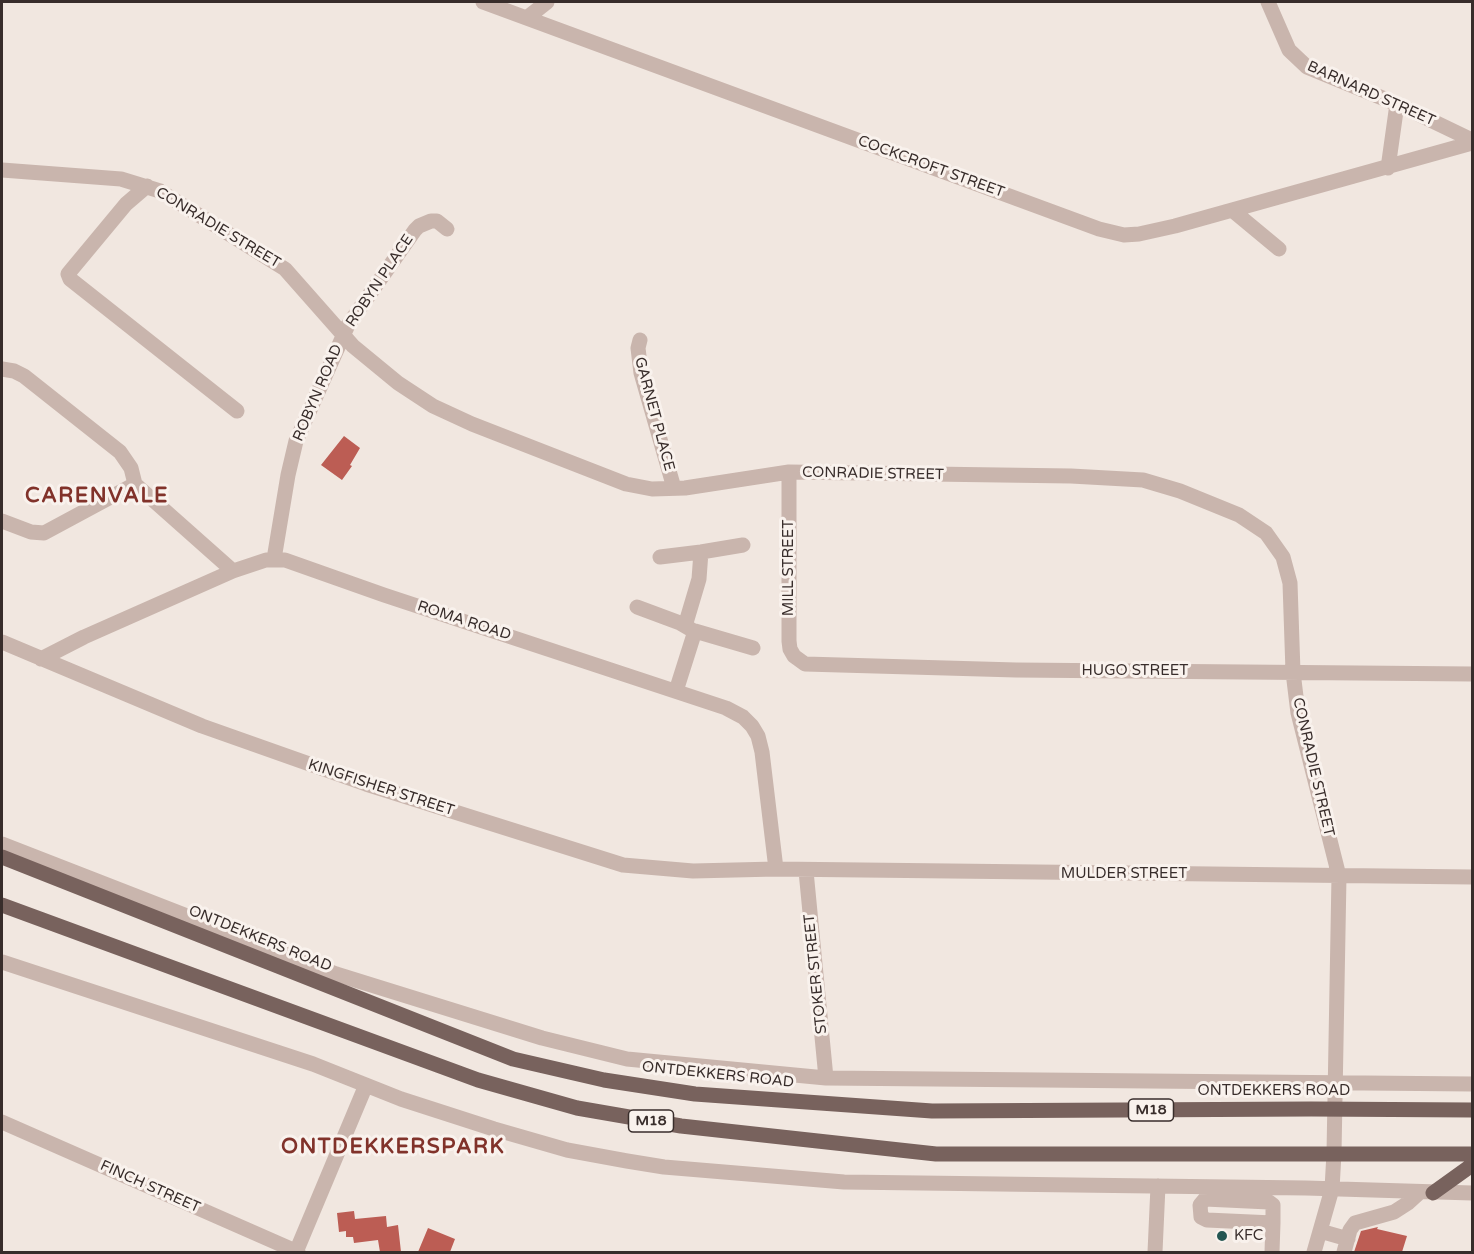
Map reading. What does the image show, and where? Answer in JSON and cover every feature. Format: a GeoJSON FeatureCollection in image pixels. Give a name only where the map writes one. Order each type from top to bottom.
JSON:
{"type":"FeatureCollection","features":[{"type":"Feature","properties":{"kind":"main road","name":"ONTDEKKERS ROAD"},"geometry":{"type":"LineString","coordinates":[[2,857],[513,1059],[604,1080],[695,1094],[932,1111],[1473,1110]]}},
{"type":"Feature","properties":{"kind":"main road","name":"M18"},"geometry":{"type":"LineString","coordinates":[[2,905],[478,1080],[577,1108],[681,1126],[936,1154],[1473,1154]]}},
{"type":"Feature","properties":{"kind":"main road"},"geometry":{"type":"LineString","coordinates":[[1426,1193],[1473,1165]]}},
{"type":"Feature","properties":{"kind":"street","name":"COCKCROFT STREET"},"geometry":{"type":"LineString","coordinates":[[483,2],[1099,229],[1124,235],[1139,234],[1388,168],[1473,141]]}},
{"type":"Feature","properties":{"kind":"street"},"geometry":{"type":"LineString","coordinates":[[528,17],[547,2]]}},
{"type":"Feature","properties":{"kind":"street","name":"BARNARD STREET"},"geometry":{"type":"LineString","coordinates":[[1268,2],[1289,50],[1303,65],[1397,104],[1473,141]]}},
{"type":"Feature","properties":{"kind":"street"},"geometry":{"type":"LineString","coordinates":[[1388,168],[1397,104]]}},
{"type":"Feature","properties":{"kind":"street","name":"CONRADIE STREET"},"geometry":{"type":"LineString","coordinates":[[2,170],[121,179],[160,191],[285,268],[361,353],[390,377],[448,414],[640,488],[674,489],[789,472],[1135,479],[1152,481],[1180,491],[1250,522],[1266,533],[1283,557],[1290,583],[1293,672],[1298,713],[1340,876],[1337,1083],[1332,1189],[1314,1252]]}},
{"type":"Feature","properties":{"kind":"street"},"geometry":{"type":"LineString","coordinates":[[147,186],[126,204],[68,274],[70,279],[237,411]]}},
{"type":"Feature","properties":{"kind":"street"},"geometry":{"type":"LineString","coordinates":[[1232,210],[1279,249]]}},
{"type":"Feature","properties":{"kind":"street","name":"ROBYN PLACE"},"geometry":{"type":"LineString","coordinates":[[344,335],[348,325],[415,230],[431,221],[437,221],[447,229]]}},
{"type":"Feature","properties":{"kind":"street","name":"ROBYN ROAD"},"geometry":{"type":"LineString","coordinates":[[274,559],[296,441],[344,335]]}},
{"type":"Feature","properties":{"kind":"street","name":"GARNET PLACE"},"geometry":{"type":"LineString","coordinates":[[640,340],[638,348],[641,373],[674,489]]}},
{"type":"Feature","properties":{"kind":"street"},"geometry":{"type":"LineString","coordinates":[[2,369],[24,376],[120,452],[131,468],[135,484],[233,571]]}},
{"type":"Feature","properties":{"kind":"street","name":"MILL STREET"},"geometry":{"type":"LineString","coordinates":[[789,472],[789,641],[790,649],[799,661]]}},
{"type":"Feature","properties":{"kind":"street"},"geometry":{"type":"LineString","coordinates":[[2,521],[32,532],[44,533],[135,484]]}},
{"type":"Feature","properties":{"kind":"street"},"geometry":{"type":"LineString","coordinates":[[660,556],[743,545]]}},
{"type":"Feature","properties":{"kind":"street"},"geometry":{"type":"LineString","coordinates":[[676,691],[690,628],[701,552]]}},
{"type":"Feature","properties":{"kind":"street"},"geometry":{"type":"LineString","coordinates":[[41,659],[127,617],[233,571],[274,559]]}},
{"type":"Feature","properties":{"kind":"street","name":"ROMA ROAD"},"geometry":{"type":"LineString","coordinates":[[274,559],[285,560],[676,691],[726,708],[743,717],[758,736],[762,752],[776,869]]}},
{"type":"Feature","properties":{"kind":"street"},"geometry":{"type":"LineString","coordinates":[[637,607],[690,628],[753,648]]}},
{"type":"Feature","properties":{"kind":"street","name":"KINGFISHER STREET"},"geometry":{"type":"LineString","coordinates":[[2,642],[202,726],[366,784],[612,863],[643,868],[693,871],[776,869]]}},
{"type":"Feature","properties":{"kind":"street","name":"HUGO STREET"},"geometry":{"type":"LineString","coordinates":[[799,661],[816,666],[1016,670],[1473,674]]}},
{"type":"Feature","properties":{"kind":"street","name":"ONTDEKKERS ROAD"},"geometry":{"type":"LineString","coordinates":[[2,844],[336,974],[542,1038],[627,1059],[826,1078],[1473,1084]]}},
{"type":"Feature","properties":{"kind":"street","name":"MULDER STREET"},"geometry":{"type":"LineString","coordinates":[[776,869],[1473,877]]}},
{"type":"Feature","properties":{"kind":"street","name":"STOKER STREET"},"geometry":{"type":"LineString","coordinates":[[806,871],[826,1078]]}},
{"type":"Feature","properties":{"kind":"street"},"geometry":{"type":"LineString","coordinates":[[2,962],[313,1064],[401,1099],[540,1142],[603,1157],[664,1167],[844,1182],[1473,1193]]}},
{"type":"Feature","properties":{"kind":"street"},"geometry":{"type":"LineString","coordinates":[[297,1252],[366,1085]]}},
{"type":"Feature","properties":{"kind":"street","name":"FINCH STREET"},"geometry":{"type":"LineString","coordinates":[[2,1122],[297,1252]]}},
{"type":"Feature","properties":{"kind":"street"},"geometry":{"type":"LineString","coordinates":[[1155,1252],[1158,1186]]}},
{"type":"Feature","properties":{"kind":"street"},"geometry":{"type":"LineString","coordinates":[[1383,1191],[1387,1214]]}},
{"type":"Feature","properties":{"kind":"street"},"geometry":{"type":"LineString","coordinates":[[1320,1231],[1346,1246],[1350,1230],[1355,1223],[1387,1214],[1426,1193]]}},
{"type":"Feature","properties":{"kind":"street"},"geometry":{"type":"LineString","coordinates":[[1272,1252],[1273,1223]]}},
{"type":"Feature","properties":{"kind":"building"},"geometry":{"type":"Polygon","coordinates":[[[344,436],[360,448],[350,465],[352,466],[342,480],[321,465],[344,436]]]}},
{"type":"Feature","properties":{"kind":"building"},"geometry":{"type":"Polygon","coordinates":[[[354,1211],[355,1219],[386,1216],[387,1227],[398,1225],[401,1252],[380,1252],[378,1240],[354,1243],[353,1237],[346,1237],[346,1231],[339,1232],[337,1213],[354,1211]]]}},
{"type":"Feature","properties":{"kind":"building"},"geometry":{"type":"Polygon","coordinates":[[[1378,1227],[1377,1229],[1407,1236],[1402,1252],[1354,1252],[1361,1231],[1378,1227]]]}},
{"type":"Feature","properties":{"kind":"building"},"geometry":{"type":"Polygon","coordinates":[[[428,1228],[455,1239],[450,1252],[418,1252],[428,1228]]]}},
{"type":"Feature","properties":{"kind":"place","name":"KFC"},"geometry":{"type":"Point","coordinates":[1222,1236]}},
{"type":"Feature","properties":{"kind":"district","name":"CARENVALE"},"geometry":{"type":"Point","coordinates":[97,496]}},
{"type":"Feature","properties":{"kind":"district","name":"ONTDEKKERSPARK"},"geometry":{"type":"Point","coordinates":[393,1147]}}]}
